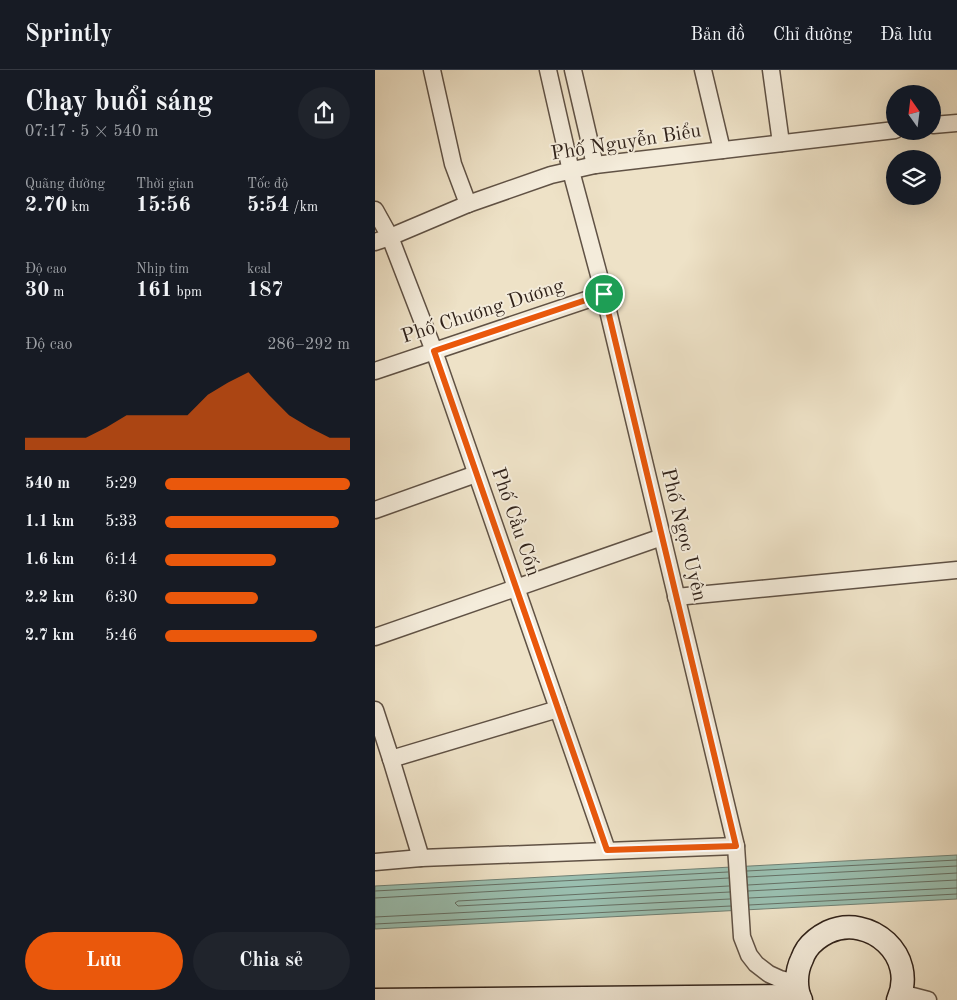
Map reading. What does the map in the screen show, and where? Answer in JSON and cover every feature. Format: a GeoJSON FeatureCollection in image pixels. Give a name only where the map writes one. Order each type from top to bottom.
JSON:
{"type":"FeatureCollection","features":[{"type":"Feature","properties":{"kind":"street"},"geometry":{"type":"LineString","coordinates":[[432,70],[453,164],[468,204]]}},
{"type":"Feature","properties":{"kind":"street","name":"Phố Ngọc Uyên"},"geometry":{"type":"LineString","coordinates":[[548,70],[571,171],[604,294],[737,854],[742,937],[749,955],[756,964],[769,974],[781,979],[799,993]]}},
{"type":"Feature","properties":{"kind":"street"},"geometry":{"type":"LineString","coordinates":[[573,70],[595,165]]}},
{"type":"Feature","properties":{"kind":"street"},"geometry":{"type":"LineString","coordinates":[[703,70],[722,150]]}},
{"type":"Feature","properties":{"kind":"street"},"geometry":{"type":"LineString","coordinates":[[771,70],[781,143]]}},
{"type":"Feature","properties":{"kind":"street"},"geometry":{"type":"LineString","coordinates":[[941,124],[957,122]]}},
{"type":"Feature","properties":{"kind":"street","name":"Phố Nguyễn Biểu"},"geometry":{"type":"LineString","coordinates":[[383,239],[468,204],[551,175],[595,165],[886,131]]}},
{"type":"Feature","properties":{"kind":"street","name":"Phố Cầu Cốn"},"geometry":{"type":"LineString","coordinates":[[375,210],[383,239],[434,351],[607,850]]}},
{"type":"Feature","properties":{"kind":"street","name":"Phố Chương Dương"},"geometry":{"type":"LineString","coordinates":[[375,370],[604,294]]}},
{"type":"Feature","properties":{"kind":"street"},"geometry":{"type":"LineString","coordinates":[[375,510],[476,474]]}},
{"type":"Feature","properties":{"kind":"street"},"geometry":{"type":"LineString","coordinates":[[375,637],[662,537]]}},
{"type":"Feature","properties":{"kind":"street"},"geometry":{"type":"LineString","coordinates":[[676,597],[957,570]]}},
{"type":"Feature","properties":{"kind":"street"},"geometry":{"type":"LineString","coordinates":[[391,759],[558,709]]}},
{"type":"Feature","properties":{"kind":"street"},"geometry":{"type":"LineString","coordinates":[[375,710],[421,858]]}},
{"type":"Feature","properties":{"kind":"street"},"geometry":{"type":"LineString","coordinates":[[375,862],[421,858],[607,850],[737,854]]}},
{"type":"Feature","properties":{"kind":"street"},"geometry":{"type":"LineString","coordinates":[[375,1000],[799,993],[799,965],[807,948],[820,936],[837,928],[855,927],[873,932],[888,942],[898,957],[903,975],[899,997],[928,1000]]}},
{"type":"Feature","properties":{"kind":"water"},"geometry":{"type":"Polygon","coordinates":[[[957,855],[957,899],[375,929],[375,886],[957,855]]]}},
{"type":"Feature","properties":{"kind":"route"},"geometry":{"type":"LineString","coordinates":[[604,294],[736,846],[607,850],[434,351],[604,294]]}}]}
